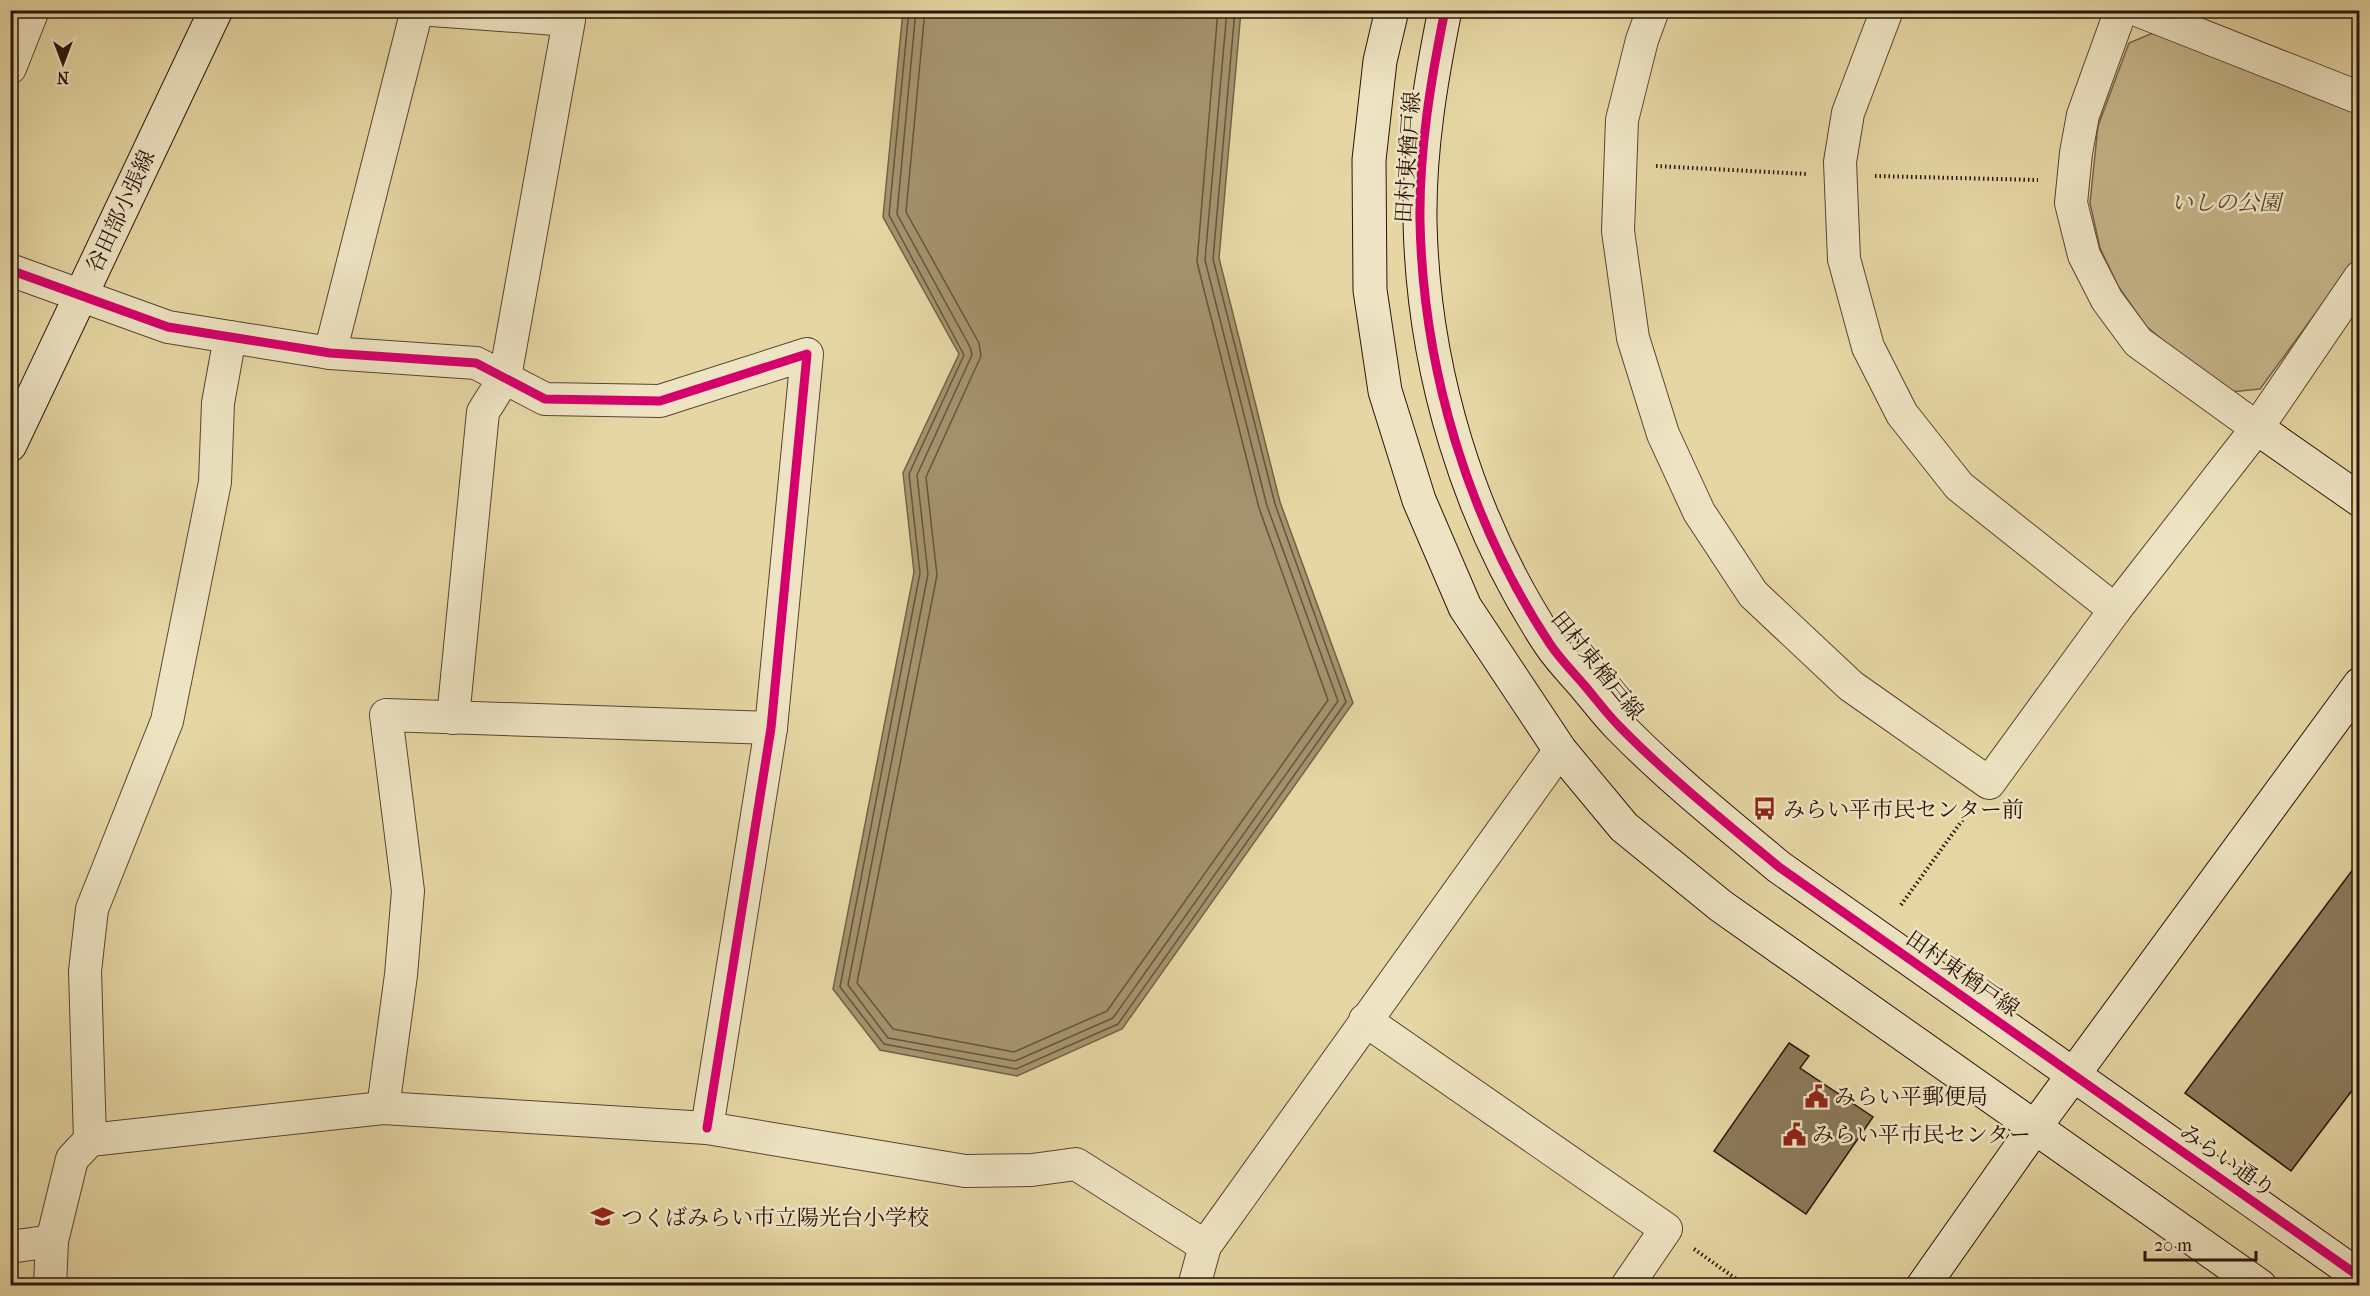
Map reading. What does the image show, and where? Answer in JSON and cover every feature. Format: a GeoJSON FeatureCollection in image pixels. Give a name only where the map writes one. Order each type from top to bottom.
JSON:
{"type":"FeatureCollection","features":[{"type":"Feature","properties":{"kind":"street"},"geometry":{"type":"LineString","coordinates":[[10,68],[33,10]]}},
{"type":"Feature","properties":{"kind":"street","name":"谷田部小張線"},"geometry":{"type":"LineString","coordinates":[[10,446],[216,10]]}},
{"type":"Feature","properties":{"kind":"street"},"geometry":{"type":"LineString","coordinates":[[330,352],[417,10]]}},
{"type":"Feature","properties":{"kind":"street"},"geometry":{"type":"LineString","coordinates":[[432,10],[569,20],[505,377],[483,412],[453,718]]}},
{"type":"Feature","properties":{"kind":"street","name":"田村東楢戸線"},"geometry":{"type":"LineString","coordinates":[[1392,10],[1380,61],[1369,160],[1370,290],[1385,391],[1419,500],[1465,607],[1560,750],[1624,827],[1721,906],[2035,1127]]}},
{"type":"Feature","properties":{"kind":"street","name":"田村東楢戸線"},"geometry":{"type":"LineString","coordinates":[[1445,10],[1433,72],[1424,146],[1420,219],[1425,296],[1440,389],[1469,486],[1503,562],[1551,645],[1619,726],[1702,803],[1779,867],[2074,1076]]}},
{"type":"Feature","properties":{"kind":"street"},"geometry":{"type":"LineString","coordinates":[[1653,10],[1642,40],[1622,120],[1618,231],[1633,338],[1663,434],[1699,512],[1753,594],[1851,686],[1989,783],[2115,610],[2257,428],[2360,277]]}},
{"type":"Feature","properties":{"kind":"street"},"geometry":{"type":"LineString","coordinates":[[1887,10],[1848,113],[1840,162],[1844,259],[1868,347],[1902,414],[1959,486],[2115,610]]}},
{"type":"Feature","properties":{"kind":"street"},"geometry":{"type":"LineString","coordinates":[[2121,10],[2083,115],[2076,153],[2071,203],[2084,255],[2107,300],[2138,342],[2360,500]]}},
{"type":"Feature","properties":{"kind":"street"},"geometry":{"type":"LineString","coordinates":[[2137,10],[2360,98]]}},
{"type":"Feature","properties":{"kind":"street"},"geometry":{"type":"LineString","coordinates":[[10,270],[168,327],[330,352],[476,363],[545,399],[660,401],[807,354],[771,728],[707,1128]]}},
{"type":"Feature","properties":{"kind":"street"},"geometry":{"type":"LineString","coordinates":[[90,1140],[85,971],[92,909],[167,721],[215,482],[218,403],[231,337]]}},
{"type":"Feature","properties":{"kind":"street"},"geometry":{"type":"LineString","coordinates":[[1923,1286],[2035,1127],[2360,684]]}},
{"type":"Feature","properties":{"kind":"street"},"geometry":{"type":"LineString","coordinates":[[383,1108],[402,975],[408,891],[386,715],[771,728]]}},
{"type":"Feature","properties":{"kind":"street"},"geometry":{"type":"LineString","coordinates":[[1194,1286],[1205,1246],[1560,750]]}},
{"type":"Feature","properties":{"kind":"street"},"geometry":{"type":"LineString","coordinates":[[1365,1020],[1666,1229],[1627,1286]]}},
{"type":"Feature","properties":{"kind":"street","name":"みらい通り"},"geometry":{"type":"LineString","coordinates":[[2074,1076],[2360,1277]]}},
{"type":"Feature","properties":{"kind":"street"},"geometry":{"type":"LineString","coordinates":[[50,1286],[52,1241],[72,1159],[90,1140],[383,1108],[707,1128],[965,1171],[1032,1170],[1076,1164],[1205,1246]]}},
{"type":"Feature","properties":{"kind":"street"},"geometry":{"type":"LineString","coordinates":[[2035,1127],[2260,1286]]}},
{"type":"Feature","properties":{"kind":"street"},"geometry":{"type":"LineString","coordinates":[[10,1247],[52,1241]]}},
{"type":"Feature","properties":{"kind":"path"},"geometry":{"type":"LineString","coordinates":[[1901,905],[1989,783]]}},
{"type":"Feature","properties":{"kind":"path"},"geometry":{"type":"LineString","coordinates":[[1666,1229],[1746,1286]]}},
{"type":"Feature","properties":{"kind":"green space","name":"いしの公園"},"geometry":{"type":"Polygon","coordinates":[[[2155,32],[2359,107],[2359,254],[2260,389],[2230,392],[2146,326],[2118,286],[2100,248],[2090,203],[2098,126],[2129,43],[2155,32]]]}},
{"type":"Feature","properties":{"kind":"water"},"geometry":{"type":"Polygon","coordinates":[[[903,11],[1241,11],[1219,258],[1280,502],[1353,703],[1122,1029],[1017,1076],[880,1050],[833,989],[914,572],[903,473],[959,354],[883,217],[903,11]]]}},
{"type":"Feature","properties":{"kind":"building"},"geometry":{"type":"Polygon","coordinates":[[[2360,860],[2360,1080],[2291,1171],[2185,1093],[2360,860]]]}},
{"type":"Feature","properties":{"kind":"building","name":"みらい平市民センター"},"geometry":{"type":"Polygon","coordinates":[[[1789,1043],[1809,1056],[1800,1068],[1873,1117],[1806,1214],[1714,1151],[1789,1043]]]}},
{"type":"Feature","properties":{"kind":"cycle path"},"geometry":{"type":"LineString","coordinates":[[1445,10],[1427,115],[1420,194],[1423,277],[1430,332],[1455,442],[1474,495],[1521,596],[1554,650],[1639,746],[1779,867],[2360,1277]]}},
{"type":"Feature","properties":{"kind":"cycle path"},"geometry":{"type":"LineString","coordinates":[[10,270],[168,327],[330,353],[476,363],[545,399],[660,401],[807,354],[771,728],[707,1128]]}},
{"type":"Feature","properties":{"kind":"place","name":"みらい平市民センター前"},"geometry":{"type":"Point","coordinates":[1765,809]}},
{"type":"Feature","properties":{"kind":"place","name":"みらい平郵便局"},"geometry":{"type":"Point","coordinates":[1816,1096]}},
{"type":"Feature","properties":{"kind":"place","name":"みらい平市民センター"},"geometry":{"type":"Point","coordinates":[1794,1134]}},
{"type":"Feature","properties":{"kind":"place","name":"つくばみらい市立陽光台小学校"},"geometry":{"type":"Point","coordinates":[603,1217]}}]}
